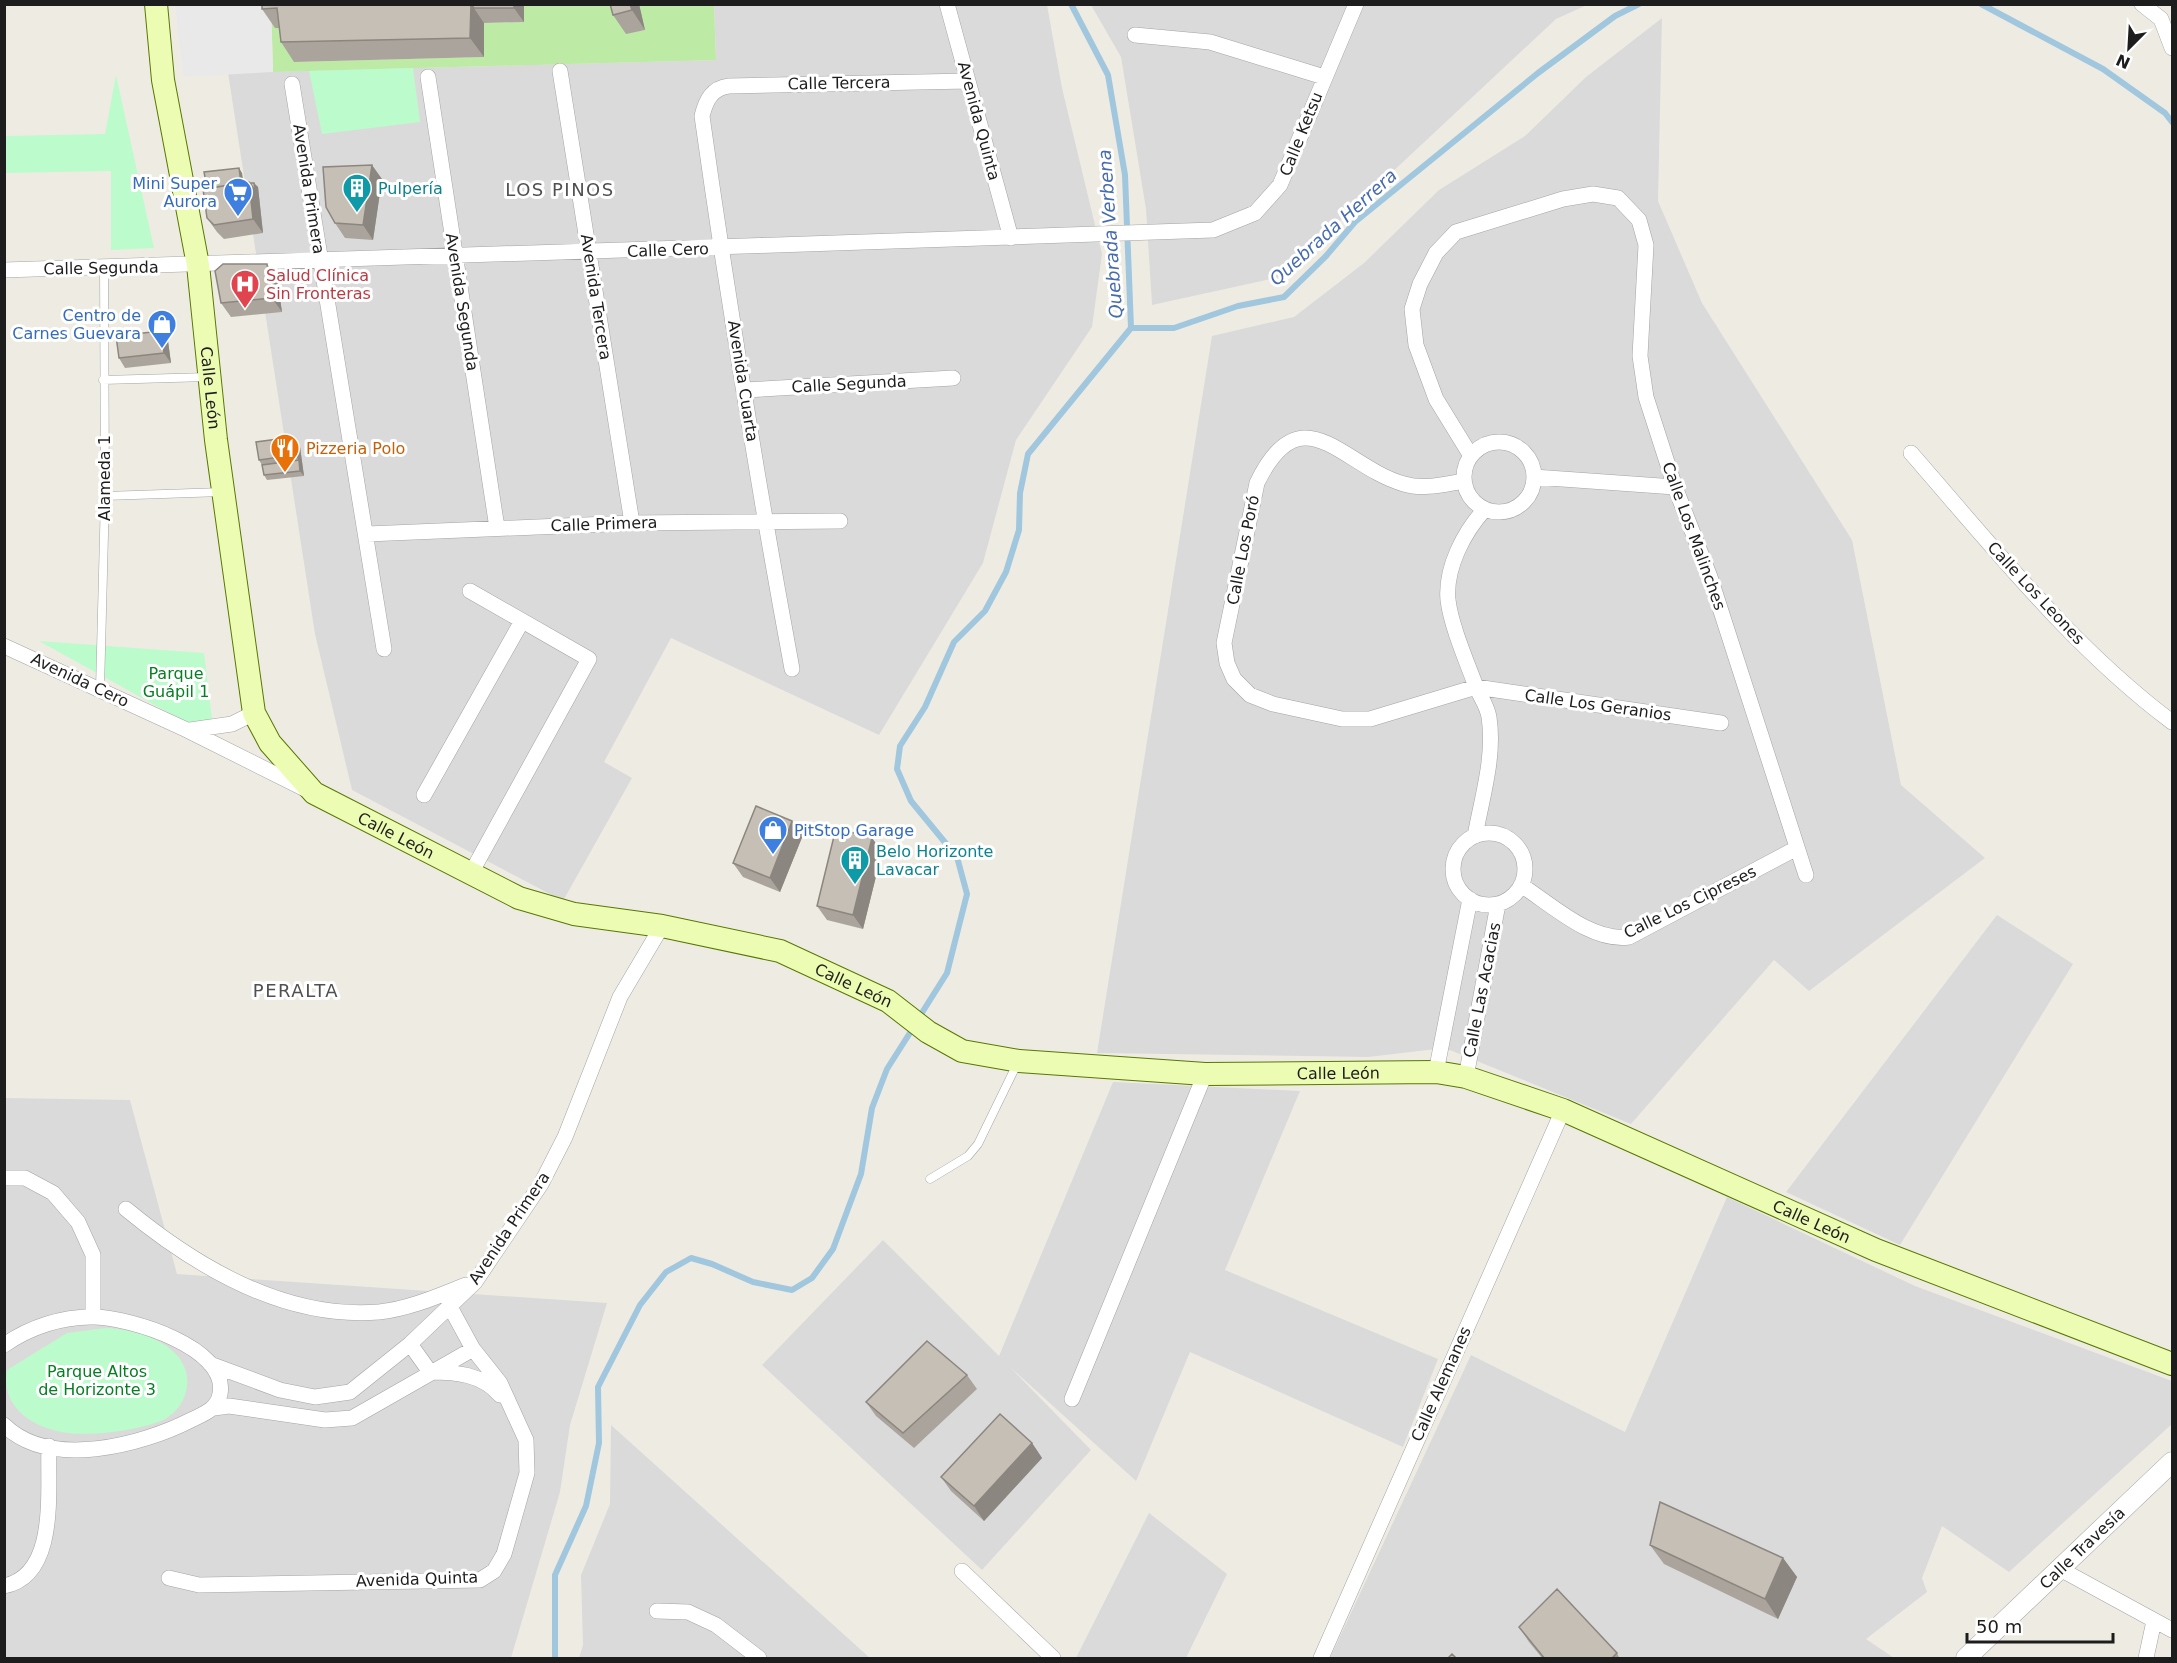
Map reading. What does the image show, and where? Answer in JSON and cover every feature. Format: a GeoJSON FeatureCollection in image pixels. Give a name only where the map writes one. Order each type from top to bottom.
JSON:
{"type":"FeatureCollection","features":[{"type":"Feature","properties":{"kind":"main road","name":"Calle León"},"geometry":{"type":"LineString","coordinates":[[156,4],[163,80],[198,265],[223,491],[254,713],[270,743],[314,793],[470,875],[519,898],[574,914],[662,926],[780,951],[888,1001],[928,1032],[962,1051],[1019,1061],[1205,1074],[1436,1072],[1466,1077],[1563,1110],[1876,1250],[2172,1364]]}},
{"type":"Feature","properties":{"kind":"street","name":"Avenida Quinta"},"geometry":{"type":"LineString","coordinates":[[947,4],[1011,238]]}},
{"type":"Feature","properties":{"kind":"street","name":"Calle Ketsu"},"geometry":{"type":"LineString","coordinates":[[1139,232],[1213,230],[1255,213],[1280,185],[1356,4]]}},
{"type":"Feature","properties":{"kind":"street"},"geometry":{"type":"LineString","coordinates":[[2142,4],[2161,19],[2172,48]]}},
{"type":"Feature","properties":{"kind":"street"},"geometry":{"type":"LineString","coordinates":[[1136,34],[1210,42],[1324,77]]}},
{"type":"Feature","properties":{"kind":"street","name":"Avenida Tercera"},"geometry":{"type":"LineString","coordinates":[[561,70],[632,523]]}},
{"type":"Feature","properties":{"kind":"street","name":"Avenida Segunda"},"geometry":{"type":"LineString","coordinates":[[428,76],[497,528]]}},
{"type":"Feature","properties":{"kind":"street","name":"Calle Tercera"},"geometry":{"type":"LineString","coordinates":[[711,94],[721,87],[729,86],[968,81]]}},
{"type":"Feature","properties":{"kind":"street","name":"Avenida Primera"},"geometry":{"type":"LineString","coordinates":[[292,84],[384,649]]}},
{"type":"Feature","properties":{"kind":"street","name":"Avenida Cuarta"},"geometry":{"type":"LineString","coordinates":[[711,94],[702,116],[765,521],[792,669]]}},
{"type":"Feature","properties":{"kind":"street","name":"Calle Los Malinches"},"geometry":{"type":"LineString","coordinates":[[1471,456],[1436,399],[1416,345],[1412,309],[1420,284],[1436,253],[1455,232],[1563,199],[1593,194],[1618,198],[1640,220],[1646,244],[1640,356],[1646,397],[1675,487],[1710,577],[1806,875]]}},
{"type":"Feature","properties":{"kind":"street","name":"Calle Cero"},"geometry":{"type":"LineString","coordinates":[[198,265],[321,262],[454,254],[721,248],[1139,232]]}},
{"type":"Feature","properties":{"kind":"street","name":"Calle Segunda"},"geometry":{"type":"LineString","coordinates":[[4,270],[198,265]]}},
{"type":"Feature","properties":{"kind":"street","name":"Calle Segunda"},"geometry":{"type":"LineString","coordinates":[[745,390],[953,378]]}},
{"type":"Feature","properties":{"kind":"street","name":"Calle Los Poró"},"geometry":{"type":"LineString","coordinates":[[1464,481],[1430,487],[1406,485],[1380,475],[1319,439],[1301,437],[1284,445],[1268,459],[1257,483],[1224,643],[1227,663],[1234,680],[1250,695],[1273,704],[1342,719],[1370,719],[1476,687]]}},
{"type":"Feature","properties":{"kind":"street"},"geometry":{"type":"LineString","coordinates":[[1488,443],[1510,443],[1527,456],[1534,477],[1527,498],[1508,511],[1485,509],[1468,492],[1464,472],[1471,456],[1488,443]]}},
{"type":"Feature","properties":{"kind":"street","name":"Calle Los Leones"},"geometry":{"type":"LineString","coordinates":[[1911,453],[2052,614],[2136,695],[2172,722]]}},
{"type":"Feature","properties":{"kind":"street"},"geometry":{"type":"LineString","coordinates":[[1534,477],[1675,487]]}},
{"type":"Feature","properties":{"kind":"street"},"geometry":{"type":"LineString","coordinates":[[1475,836],[1490,762],[1489,716],[1476,687],[1448,601],[1448,581],[1471,525],[1485,509]]}},
{"type":"Feature","properties":{"kind":"street","name":"Calle Primera"},"geometry":{"type":"LineString","coordinates":[[367,534],[632,523],[840,521]]}},
{"type":"Feature","properties":{"kind":"street"},"geometry":{"type":"LineString","coordinates":[[470,591],[589,659],[470,875]]}},
{"type":"Feature","properties":{"kind":"street"},"geometry":{"type":"LineString","coordinates":[[424,795],[522,621]]}},
{"type":"Feature","properties":{"kind":"street","name":"Avenida Cero"},"geometry":{"type":"LineString","coordinates":[[4,646],[188,730],[314,793]]}},
{"type":"Feature","properties":{"kind":"street","name":"Calle Los Geranios"},"geometry":{"type":"LineString","coordinates":[[1476,687],[1721,723]]}},
{"type":"Feature","properties":{"kind":"street"},"geometry":{"type":"LineString","coordinates":[[188,730],[232,724],[254,713]]}},
{"type":"Feature","properties":{"kind":"street"},"geometry":{"type":"LineString","coordinates":[[1470,899],[1455,882],[1453,870],[1459,848],[1475,836],[1489,833],[1512,841],[1520,850],[1524,862],[1525,874],[1521,885]]}},
{"type":"Feature","properties":{"kind":"street","name":"Calle Los Cipreses"},"geometry":{"type":"LineString","coordinates":[[1521,885],[1593,932],[1606,937],[1629,937],[1797,848]]}},
{"type":"Feature","properties":{"kind":"street","name":"Calle Las Acacias"},"geometry":{"type":"LineString","coordinates":[[1436,1072],[1470,899],[1488,905],[1498,904],[1507,900],[1521,885]]}},
{"type":"Feature","properties":{"kind":"street","name":"Calle Las Acacias"},"geometry":{"type":"LineString","coordinates":[[1466,1077],[1498,904]]}},
{"type":"Feature","properties":{"kind":"street","name":"Avenida Primera"},"geometry":{"type":"LineString","coordinates":[[4,1345],[24,1332],[51,1322],[93,1317],[117,1320],[161,1333],[187,1345],[210,1364],[246,1379],[315,1396],[350,1392],[410,1344],[475,1282],[541,1184],[565,1137],[620,997],[662,926]]}},
{"type":"Feature","properties":{"kind":"street"},"geometry":{"type":"LineString","coordinates":[[1072,1399],[1205,1074]]}},
{"type":"Feature","properties":{"kind":"street","name":"Calle Alemanes"},"geometry":{"type":"LineString","coordinates":[[1322,1659],[1563,1110]]}},
{"type":"Feature","properties":{"kind":"street"},"geometry":{"type":"LineString","coordinates":[[4,1178],[25,1178],[53,1193],[78,1222],[93,1255],[93,1317]]}},
{"type":"Feature","properties":{"kind":"street"},"geometry":{"type":"LineString","coordinates":[[126,1209],[188,1255],[253,1289],[289,1302],[354,1312],[405,1308],[475,1282]]}},
{"type":"Feature","properties":{"kind":"street","name":"Avenida Quinta"},"geometry":{"type":"LineString","coordinates":[[169,1578],[200,1585],[480,1580],[494,1571],[504,1554],[527,1473],[526,1440],[500,1383],[473,1349],[449,1305]]}},
{"type":"Feature","properties":{"kind":"street"},"geometry":{"type":"LineString","coordinates":[[410,1344],[430,1372]]}},
{"type":"Feature","properties":{"kind":"street"},"geometry":{"type":"LineString","coordinates":[[4,1425],[28,1440],[49,1446],[83,1450],[106,1448],[137,1441],[166,1432],[214,1408],[229,1406],[325,1420],[352,1418],[473,1349]]}},
{"type":"Feature","properties":{"kind":"street"},"geometry":{"type":"LineString","coordinates":[[210,1364],[219,1377],[220,1394],[214,1408]]}},
{"type":"Feature","properties":{"kind":"street","name":"Avenida Quinta"},"geometry":{"type":"LineString","coordinates":[[430,1372],[456,1372],[485,1381],[513,1409]]}},
{"type":"Feature","properties":{"kind":"street"},"geometry":{"type":"LineString","coordinates":[[4,1586],[19,1583],[33,1569],[44,1548],[49,1446]]}},
{"type":"Feature","properties":{"kind":"street","name":"Calle Travesía"},"geometry":{"type":"LineString","coordinates":[[1966,1659],[2172,1462]]}},
{"type":"Feature","properties":{"kind":"street"},"geometry":{"type":"LineString","coordinates":[[2060,1569],[2172,1630]]}},
{"type":"Feature","properties":{"kind":"street"},"geometry":{"type":"LineString","coordinates":[[962,1571],[1053,1659]]}},
{"type":"Feature","properties":{"kind":"street"},"geometry":{"type":"LineString","coordinates":[[657,1611],[688,1612],[716,1625],[759,1659]]}},
{"type":"Feature","properties":{"kind":"street"},"geometry":{"type":"LineString","coordinates":[[2146,1659],[2154,1621]]}},
{"type":"Feature","properties":{"kind":"lane","name":"Alameda 1"},"geometry":{"type":"LineString","coordinates":[[100,689],[105,496],[104,267]]}},
{"type":"Feature","properties":{"kind":"lane"},"geometry":{"type":"LineString","coordinates":[[104,380],[209,377]]}},
{"type":"Feature","properties":{"kind":"lane"},"geometry":{"type":"LineString","coordinates":[[105,496],[223,491]]}},
{"type":"Feature","properties":{"kind":"lane"},"geometry":{"type":"LineString","coordinates":[[930,1179],[968,1156],[978,1144],[1019,1061]]}},
{"type":"Feature","properties":{"kind":"shaded area"},"geometry":{"type":"Polygon","coordinates":[[[175,5],[271,5],[273,72],[183,77],[175,5]]]}},
{"type":"Feature","properties":{"kind":"shaded area"},"geometry":{"type":"Polygon","coordinates":[[[714,5],[1047,5],[1062,88],[1102,254],[1092,327],[1016,440],[983,563],[879,735],[671,638],[604,762],[632,778],[563,901],[352,790],[315,634],[228,73],[716,60],[714,5]]]}},
{"type":"Feature","properties":{"kind":"shaded area"},"geometry":{"type":"Polygon","coordinates":[[[1091,5],[1587,5],[1556,19],[1280,277],[1152,305],[1146,209],[1121,57],[1091,5]]]}},
{"type":"Feature","properties":{"kind":"shaded area"},"geometry":{"type":"Polygon","coordinates":[[[1662,18],[1658,201],[1702,303],[1852,540],[1901,785],[1985,858],[1809,991],[1774,960],[1631,1124],[1445,1048],[1368,1057],[1097,1053],[1212,336],[1294,317],[1364,263],[1439,190],[1525,136],[1586,77],[1662,18]]]}},
{"type":"Feature","properties":{"kind":"shaded area"},"geometry":{"type":"Polygon","coordinates":[[[1997,915],[2073,964],[1900,1245],[1786,1192],[1997,915]]]}},
{"type":"Feature","properties":{"kind":"shaded area"},"geometry":{"type":"Polygon","coordinates":[[[1113,1082],[1300,1091],[1225,1270],[1438,1359],[1403,1447],[1190,1352],[1136,1481],[1011,1368],[1091,1450],[982,1570],[762,1365],[883,1240],[999,1356],[1113,1082]]]}},
{"type":"Feature","properties":{"kind":"shaded area"},"geometry":{"type":"Polygon","coordinates":[[[5,1098],[130,1100],[177,1274],[607,1303],[570,1425],[560,1492],[511,1658],[5,1658],[5,1098]]]}},
{"type":"Feature","properties":{"kind":"shaded area"},"geometry":{"type":"Polygon","coordinates":[[[1727,1197],[1915,1286],[2172,1381],[2172,1424],[2009,1572],[1942,1526],[1922,1578],[1927,1592],[1866,1639],[1894,1658],[1330,1658],[1471,1355],[1625,1432],[1727,1197]]]}},
{"type":"Feature","properties":{"kind":"shaded area"},"geometry":{"type":"Polygon","coordinates":[[[611,1425],[870,1658],[579,1658],[583,1645],[581,1575],[610,1504],[611,1425]]]}},
{"type":"Feature","properties":{"kind":"shaded area"},"geometry":{"type":"Polygon","coordinates":[[[1149,1513],[1227,1574],[1186,1658],[1076,1658],[1149,1513]]]}},
{"type":"Feature","properties":{"kind":"green space"},"geometry":{"type":"Polygon","coordinates":[[[271,5],[290,27],[295,62],[483,57],[484,23],[524,22],[524,5],[619,5],[626,33],[645,30],[639,5],[714,5],[716,60],[273,72],[271,5]]]}},
{"type":"Feature","properties":{"kind":"green space"},"geometry":{"type":"Polygon","coordinates":[[[413,68],[420,122],[322,134],[309,71],[413,68]]]}},
{"type":"Feature","properties":{"kind":"green space"},"geometry":{"type":"Polygon","coordinates":[[[116,75],[154,248],[111,250],[111,171],[5,173],[5,136],[105,134],[116,75]]]}},
{"type":"Feature","properties":{"kind":"green space","name":"Parque Guápil 1"},"geometry":{"type":"Polygon","coordinates":[[[39,641],[204,653],[212,719],[189,724],[39,641]]]}},
{"type":"Feature","properties":{"kind":"green space","name":"Parque Altos de Horizonte 3"},"geometry":{"type":"Polygon","coordinates":[[[106,1328],[126,1330],[157,1340],[166,1345],[180,1359],[185,1368],[187,1387],[185,1396],[175,1412],[167,1418],[148,1425],[84,1434],[50,1429],[39,1425],[20,1412],[8,1394],[7,1370],[67,1333],[106,1328]]]}},
{"type":"Feature","properties":{"kind":"building"},"geometry":{"type":"Polygon","coordinates":[[[262,4],[471,4],[470,38],[281,42],[277,8],[262,9],[262,4]]]}},
{"type":"Feature","properties":{"kind":"building"},"geometry":{"type":"Polygon","coordinates":[[[471,4],[514,4],[514,8],[474,8],[471,4]]]}},
{"type":"Feature","properties":{"kind":"building"},"geometry":{"type":"Polygon","coordinates":[[[610,4],[630,4],[632,10],[613,15],[610,4]]]}},
{"type":"Feature","properties":{"kind":"building"},"geometry":{"type":"Polygon","coordinates":[[[372,165],[363,225],[335,223],[326,207],[323,167],[372,165]]]}},
{"type":"Feature","properties":{"kind":"building"},"geometry":{"type":"Polygon","coordinates":[[[239,168],[241,183],[207,189],[204,172],[239,168]]]}},
{"type":"Feature","properties":{"kind":"building"},"geometry":{"type":"Polygon","coordinates":[[[249,182],[253,219],[214,225],[207,218],[203,189],[249,182]]]}},
{"type":"Feature","properties":{"kind":"building"},"geometry":{"type":"Polygon","coordinates":[[[223,264],[267,264],[272,298],[221,303],[215,271],[223,264]]]}},
{"type":"Feature","properties":{"kind":"building"},"geometry":{"type":"Polygon","coordinates":[[[161,331],[164,353],[119,358],[116,336],[161,331]]]}},
{"type":"Feature","properties":{"kind":"building"},"geometry":{"type":"Polygon","coordinates":[[[293,437],[295,455],[259,460],[256,442],[293,437]]]}},
{"type":"Feature","properties":{"kind":"building"},"geometry":{"type":"Polygon","coordinates":[[[299,460],[300,471],[264,475],[262,465],[299,460]]]}},
{"type":"Feature","properties":{"kind":"building"},"geometry":{"type":"Polygon","coordinates":[[[756,806],[792,821],[770,878],[733,863],[756,806]]]}},
{"type":"Feature","properties":{"kind":"building"},"geometry":{"type":"Polygon","coordinates":[[[836,828],[872,838],[853,915],[817,906],[836,828]]]}},
{"type":"Feature","properties":{"kind":"building"},"geometry":{"type":"Polygon","coordinates":[[[927,1341],[967,1375],[903,1433],[866,1402],[927,1341]]]}},
{"type":"Feature","properties":{"kind":"building"},"geometry":{"type":"Polygon","coordinates":[[[1000,1414],[1032,1443],[974,1506],[941,1477],[1000,1414]]]}},
{"type":"Feature","properties":{"kind":"building"},"geometry":{"type":"Polygon","coordinates":[[[1660,1502],[1783,1558],[1765,1599],[1650,1545],[1660,1502]]]}},
{"type":"Feature","properties":{"kind":"building"},"geometry":{"type":"Polygon","coordinates":[[[1557,1589],[1617,1653],[1611,1659],[1545,1659],[1519,1627],[1557,1589]]]}},
{"type":"Feature","properties":{"kind":"building"},"geometry":{"type":"Polygon","coordinates":[[[1452,1654],[1457,1659],[1447,1659],[1452,1654]]]}},
{"type":"Feature","properties":{"kind":"waterway","name":"Quebrada Verbena"},"geometry":{"type":"LineString","coordinates":[[1071,4],[1108,75],[1125,175],[1131,328]]}},
{"type":"Feature","properties":{"kind":"waterway","name":"Quebrada Herrera"},"geometry":{"type":"LineString","coordinates":[[918,1019],[947,973],[967,894],[957,857],[911,801],[897,769],[900,746],[925,707],[954,642],[985,611],[1006,572],[1019,530],[1020,493],[1028,454],[1131,328],[1174,328],[1238,306],[1284,297],[1326,256],[1355,222],[1538,73],[1615,16],[1639,4]]}},
{"type":"Feature","properties":{"kind":"waterway","name":"Quebrada Herrera"},"geometry":{"type":"LineString","coordinates":[[1981,4],[2103,69],[2165,113],[2172,122]]}},
{"type":"Feature","properties":{"kind":"waterway","name":"Quebrada Herrera"},"geometry":{"type":"LineString","coordinates":[[555,1658],[555,1575],[586,1506],[599,1443],[598,1387],[640,1305],[666,1272],[691,1258],[712,1264],[753,1282],[792,1290],[812,1278],[833,1249],[861,1174],[872,1108],[887,1069],[913,1028]]}},
{"type":"Feature","properties":{"kind":"place","name":"Pulpería"},"geometry":{"type":"Point","coordinates":[357,214]}},
{"type":"Feature","properties":{"kind":"place","name":"Mini Super Aurora"},"geometry":{"type":"Point","coordinates":[238,218]}},
{"type":"Feature","properties":{"kind":"place","name":"Salud Clínica Sin Fronteras"},"geometry":{"type":"Point","coordinates":[245,310]}},
{"type":"Feature","properties":{"kind":"place","name":"Centro de Carnes Guevara"},"geometry":{"type":"Point","coordinates":[162,350]}},
{"type":"Feature","properties":{"kind":"place","name":"Pizzeria Polo"},"geometry":{"type":"Point","coordinates":[285,474]}},
{"type":"Feature","properties":{"kind":"place","name":"PitStop Garage"},"geometry":{"type":"Point","coordinates":[773,856]}},
{"type":"Feature","properties":{"kind":"place","name":"Belo Horizonte Lavacar"},"geometry":{"type":"Point","coordinates":[855,886]}},
{"type":"Feature","properties":{"kind":"district","name":"LOS PINOS"},"geometry":{"type":"Point","coordinates":[560,189]}},
{"type":"Feature","properties":{"kind":"district","name":"PERALTA"},"geometry":{"type":"Point","coordinates":[296,990]}}]}
